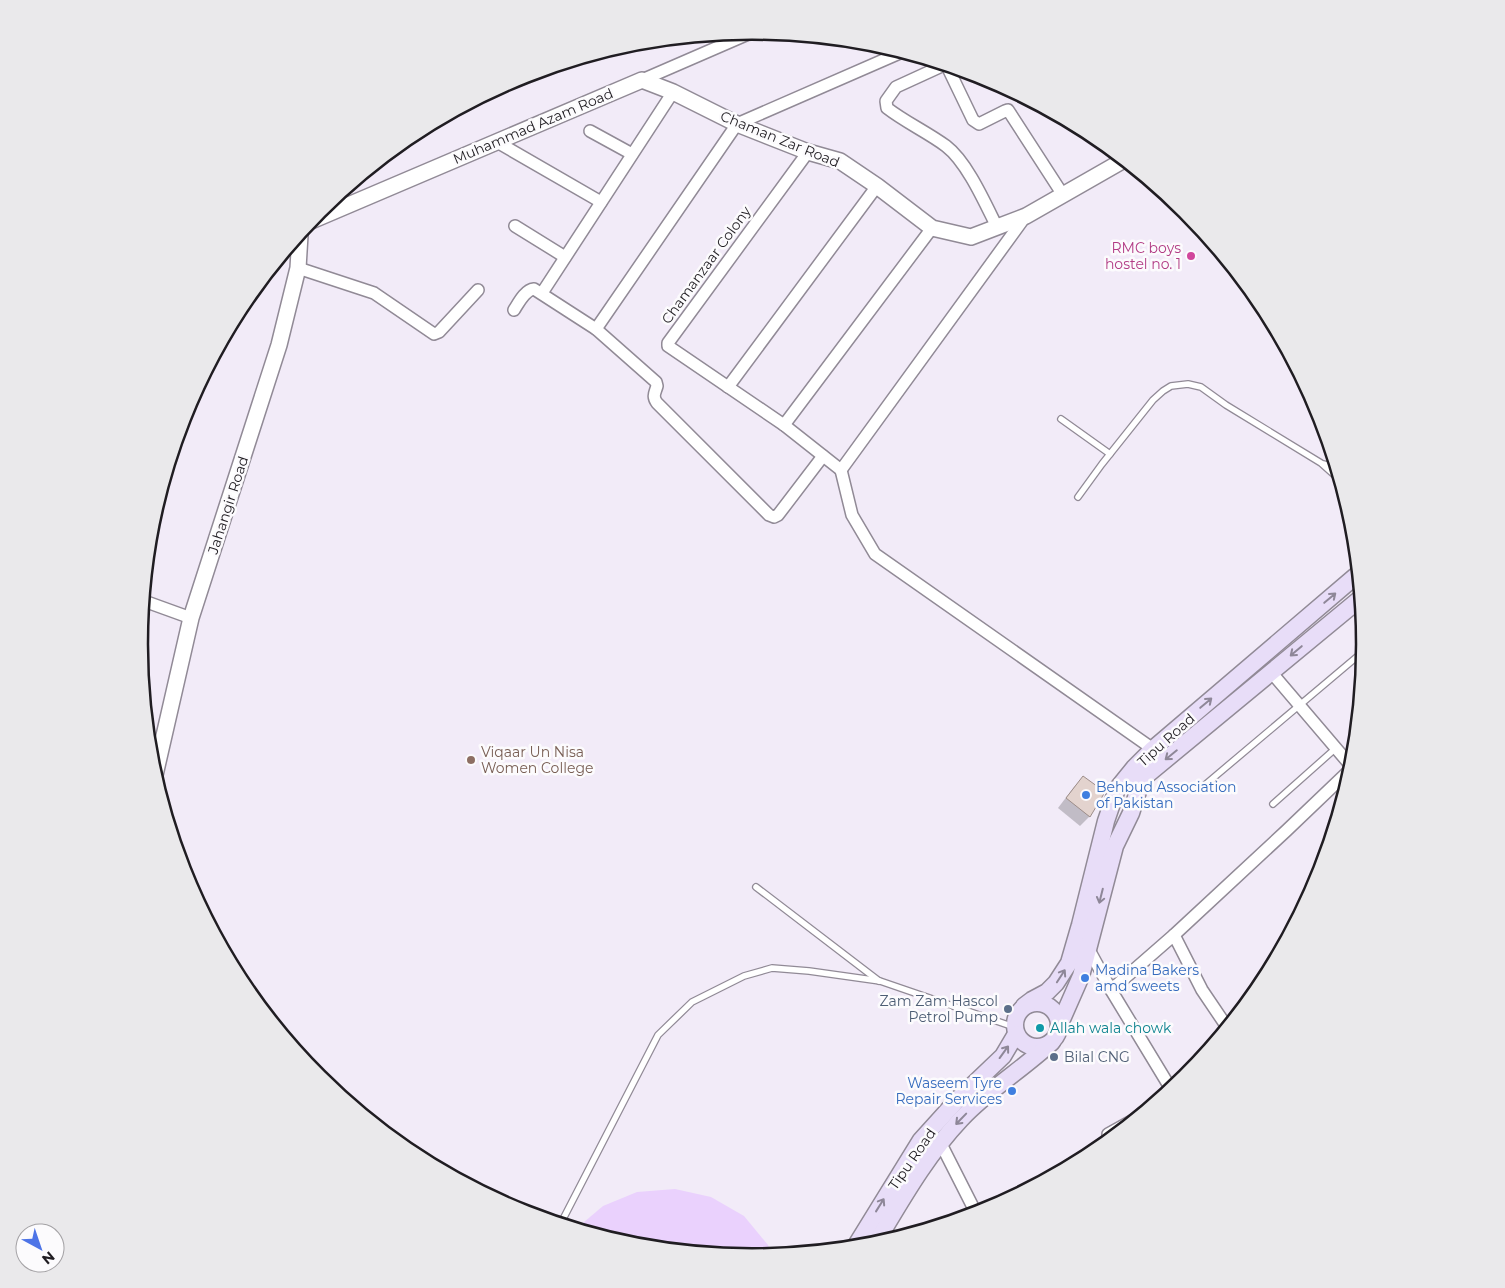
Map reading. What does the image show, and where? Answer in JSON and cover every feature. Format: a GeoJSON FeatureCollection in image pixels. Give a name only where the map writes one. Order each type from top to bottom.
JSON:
{"type":"FeatureCollection","features":[{"type":"Feature","properties":{"kind":"main road","name":"Tipu Road"},"geometry":{"type":"LineString","coordinates":[[1024,1006],[1047,992],[1056,983],[1069,962],[1106,821],[1117,789],[1153,749],[1352,579]]}},
{"type":"Feature","properties":{"kind":"main road"},"geometry":{"type":"LineString","coordinates":[[881,1233],[907,1190],[940,1142],[969,1111],[1057,1036],[1059,1026],[1081,976],[1115,846],[1131,813],[1142,779],[1355,604]]}},
{"type":"Feature","properties":{"kind":"main road"},"geometry":{"type":"LineString","coordinates":[[1052,1042],[1036,1047],[1028,1045],[1021,1040],[1015,1030],[1016,1015],[1024,1006],[1033,1003],[1044,1003],[1052,1008],[1058,1016],[1059,1026]]}},
{"type":"Feature","properties":{"kind":"main road","name":"Tipu Road"},"geometry":{"type":"LineString","coordinates":[[861,1238],[922,1140],[959,1098],[1003,1056],[1015,1030]]}},
{"type":"Feature","properties":{"kind":"street","name":"Muhammad Azam Road"},"geometry":{"type":"LineString","coordinates":[[329,213],[735,40]]}},
{"type":"Feature","properties":{"kind":"street"},"geometry":{"type":"LineString","coordinates":[[596,329],[737,124],[891,57]]}},
{"type":"Feature","properties":{"kind":"street"},"geometry":{"type":"LineString","coordinates":[[936,69],[896,87],[886,101],[887,108],[947,147],[976,184],[998,227]]}},
{"type":"Feature","properties":{"kind":"street"},"geometry":{"type":"LineString","coordinates":[[949,73],[974,120],[979,124],[1008,110],[1063,194]]}},
{"type":"Feature","properties":{"kind":"street","name":"Chaman Zar Road"},"geometry":{"type":"LineString","coordinates":[[642,80],[673,92],[737,124],[808,152],[840,161],[877,186],[932,228],[971,237],[1026,216],[1118,163]]}},
{"type":"Feature","properties":{"kind":"street"},"geometry":{"type":"LineString","coordinates":[[542,293],[673,92]]}},
{"type":"Feature","properties":{"kind":"street"},"geometry":{"type":"LineString","coordinates":[[590,131],[632,154]]}},
{"type":"Feature","properties":{"kind":"street"},"geometry":{"type":"LineString","coordinates":[[497,142],[601,202]]}},
{"type":"Feature","properties":{"kind":"street","name":"Chamanzaar Colony"},"geometry":{"type":"LineString","coordinates":[[808,152],[668,343],[670,348],[784,425],[841,470]]}},
{"type":"Feature","properties":{"kind":"street"},"geometry":{"type":"LineString","coordinates":[[728,387],[877,186]]}},
{"type":"Feature","properties":{"kind":"street"},"geometry":{"type":"LineString","coordinates":[[1026,216],[841,470],[852,515],[876,554],[1153,749]]}},
{"type":"Feature","properties":{"kind":"street"},"geometry":{"type":"LineString","coordinates":[[515,226],[565,257]]}},
{"type":"Feature","properties":{"kind":"street"},"geometry":{"type":"LineString","coordinates":[[784,425],[932,228]]}},
{"type":"Feature","properties":{"kind":"street","name":"Jahangir Road"},"geometry":{"type":"LineString","coordinates":[[159,755],[192,618],[278,345],[298,268],[299,244]]}},
{"type":"Feature","properties":{"kind":"street"},"geometry":{"type":"LineString","coordinates":[[298,268],[374,293],[434,334],[439,332],[478,290]]}},
{"type":"Feature","properties":{"kind":"street"},"geometry":{"type":"LineString","coordinates":[[514,310],[530,289],[534,289],[596,329],[656,382],[657,386],[653,395],[657,403],[769,515],[778,516],[823,456]]}},
{"type":"Feature","properties":{"kind":"street"},"geometry":{"type":"LineString","coordinates":[[150,603],[192,618]]}},
{"type":"Feature","properties":{"kind":"street"},"geometry":{"type":"LineString","coordinates":[[1271,672],[1345,759]]}},
{"type":"Feature","properties":{"kind":"street"},"geometry":{"type":"LineString","coordinates":[[1111,990],[1174,935],[1341,777]]}},
{"type":"Feature","properties":{"kind":"street"},"geometry":{"type":"LineString","coordinates":[[1174,935],[1202,990],[1224,1022]]}},
{"type":"Feature","properties":{"kind":"street"},"geometry":{"type":"LineString","coordinates":[[1088,948],[1167,1083]]}},
{"type":"Feature","properties":{"kind":"street"},"geometry":{"type":"LineString","coordinates":[[940,1142],[973,1206]]}},
{"type":"Feature","properties":{"kind":"lane"},"geometry":{"type":"LineString","coordinates":[[1078,497],[1153,400],[1170,386],[1188,384],[1201,388],[1320,462],[1329,465]]}},
{"type":"Feature","properties":{"kind":"lane"},"geometry":{"type":"LineString","coordinates":[[1061,419],[1110,454]]}},
{"type":"Feature","properties":{"kind":"lane"},"geometry":{"type":"LineString","coordinates":[[1320,462],[1331,472]]}},
{"type":"Feature","properties":{"kind":"lane"},"geometry":{"type":"LineString","coordinates":[[1206,784],[1356,658]]}},
{"type":"Feature","properties":{"kind":"lane"},"geometry":{"type":"LineString","coordinates":[[1273,804],[1336,748]]}},
{"type":"Feature","properties":{"kind":"lane"},"geometry":{"type":"LineString","coordinates":[[756,887],[880,981]]}},
{"type":"Feature","properties":{"kind":"lane"},"geometry":{"type":"LineString","coordinates":[[564,1218],[658,1035],[692,1002],[744,976],[772,968],[880,981],[1015,1030]]}},
{"type":"Feature","properties":{"kind":"shaded area"},"geometry":{"type":"Polygon","coordinates":[[[675,1189],[711,1197],[744,1216],[769,1248],[713,1247],[674,1243],[583,1223],[603,1206],[637,1192],[675,1189]]]}},
{"type":"Feature","properties":{"kind":"building","name":"Behbud Association of Pakistan"},"geometry":{"type":"Polygon","coordinates":[[[1083,776],[1105,792],[1090,817],[1066,798],[1083,776]]]}},
{"type":"Feature","properties":{"kind":"place","name":"RMC boys hostel no. 1"},"geometry":{"type":"Point","coordinates":[1191,256]}},
{"type":"Feature","properties":{"kind":"place","name":"Viqaar Un Nisa Women College"},"geometry":{"type":"Point","coordinates":[471,760]}},
{"type":"Feature","properties":{"kind":"place","name":"Behbud Association of Pakistan"},"geometry":{"type":"Point","coordinates":[1086,795]}},
{"type":"Feature","properties":{"kind":"place","name":"Madina Bakers amd sweets"},"geometry":{"type":"Point","coordinates":[1085,978]}},
{"type":"Feature","properties":{"kind":"place","name":"Zam Zam Hascol Petrol Pump"},"geometry":{"type":"Point","coordinates":[1008,1009]}},
{"type":"Feature","properties":{"kind":"place","name":"Allah wala chowk"},"geometry":{"type":"Point","coordinates":[1040,1028]}},
{"type":"Feature","properties":{"kind":"place","name":"Bilal CNG"},"geometry":{"type":"Point","coordinates":[1054,1057]}},
{"type":"Feature","properties":{"kind":"place","name":"Waseem Tyre Repair Services"},"geometry":{"type":"Point","coordinates":[1012,1091]}}]}
